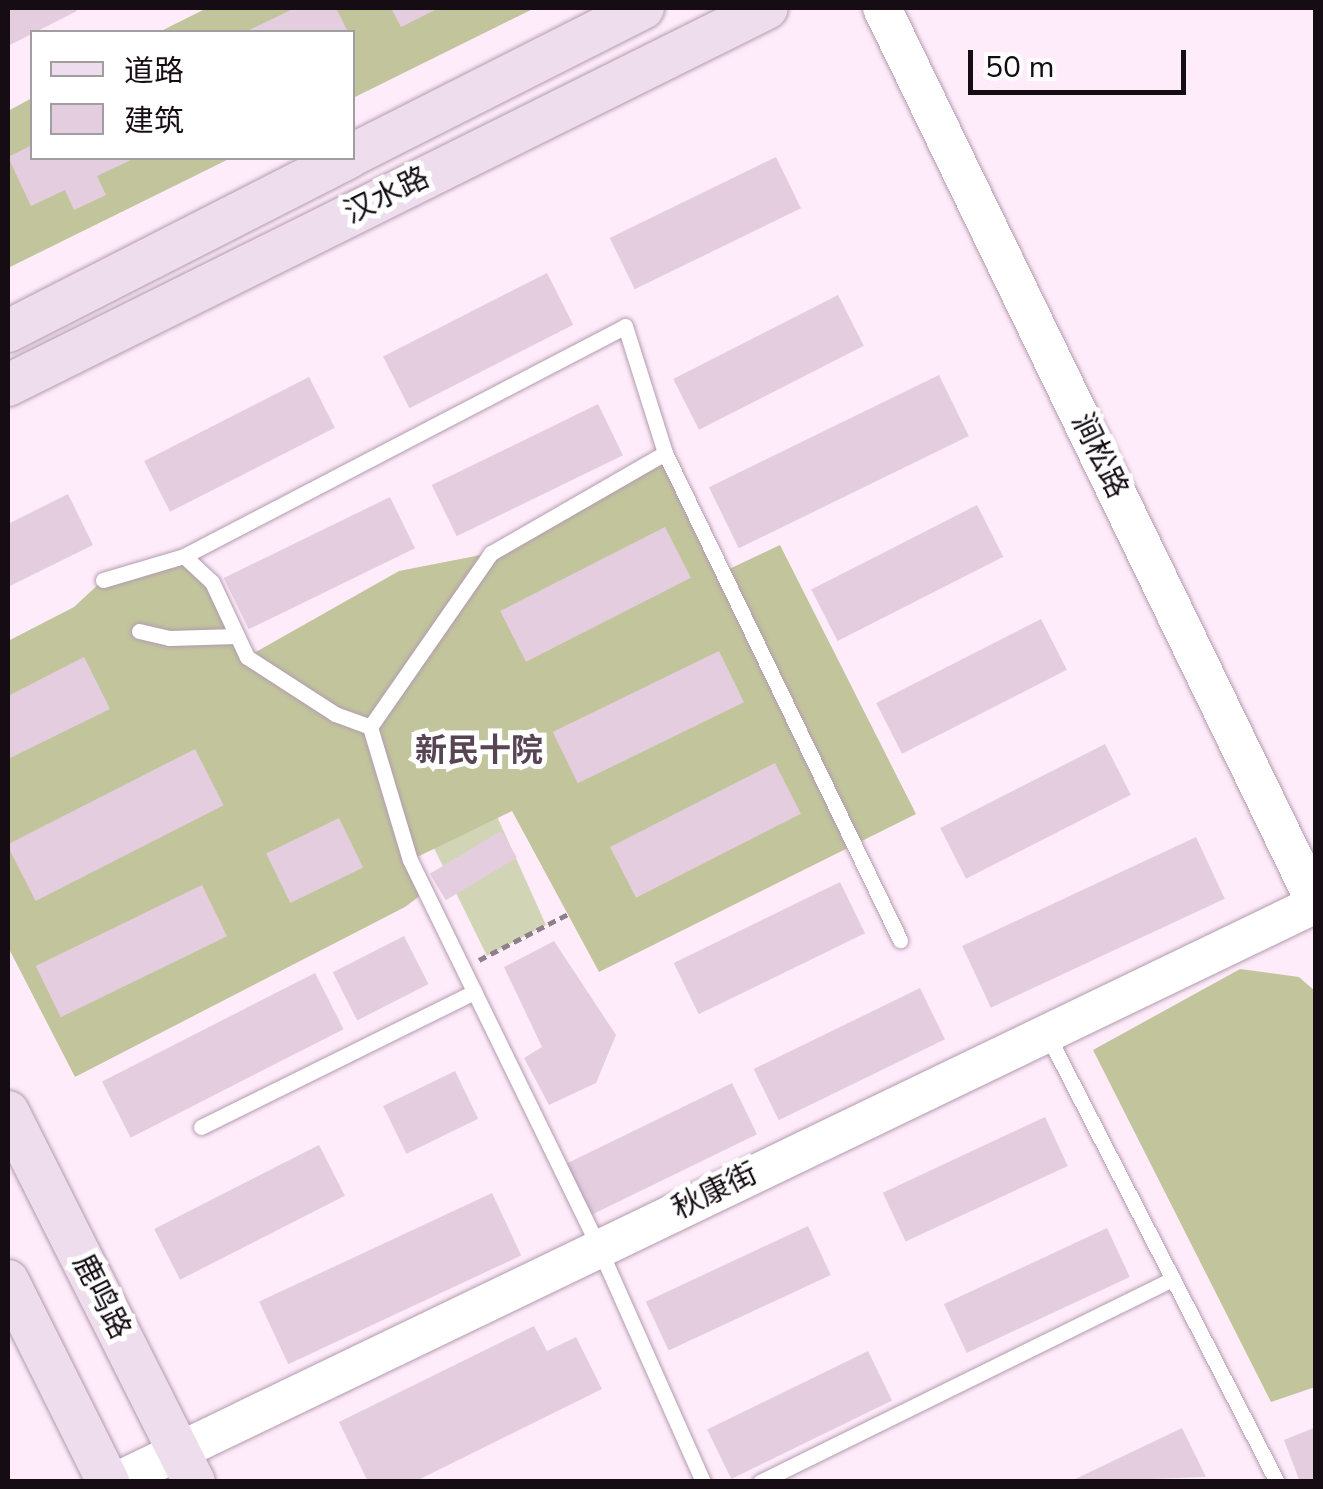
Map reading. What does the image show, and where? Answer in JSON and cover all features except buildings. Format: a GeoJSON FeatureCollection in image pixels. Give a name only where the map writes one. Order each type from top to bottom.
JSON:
{"type":"FeatureCollection","features":[{"type":"Feature","properties":{"kind":"main road","name":"汉水路"},"geometry":{"type":"LineString","coordinates":[[355,153],[643,8]]}},
{"type":"Feature","properties":{"kind":"main road","name":"汉水路"},"geometry":{"type":"LineString","coordinates":[[8,385],[767,8]]}},
{"type":"Feature","properties":{"kind":"main road","name":"汉水路"},"geometry":{"type":"LineString","coordinates":[[8,331],[342,160]]}},
{"type":"Feature","properties":{"kind":"main road","name":"鹿鸣路"},"geometry":{"type":"LineString","coordinates":[[8,1112],[186,1466]]}},
{"type":"Feature","properties":{"kind":"main road"},"geometry":{"type":"LineString","coordinates":[[8,1281],[112,1482]]}},
{"type":"Feature","properties":{"kind":"street","name":"涧松路"},"geometry":{"type":"LineString","coordinates":[[882,8],[1316,904]]}},
{"type":"Feature","properties":{"kind":"street","name":"秋康街"},"geometry":{"type":"LineString","coordinates":[[112,1482],[186,1466],[598,1248],[1316,904]]}},
{"type":"Feature","properties":{"kind":"lane"},"geometry":{"type":"LineString","coordinates":[[104,580],[184,556],[625,326],[666,453],[900,940]]}},
{"type":"Feature","properties":{"kind":"lane"},"geometry":{"type":"LineString","coordinates":[[370,727],[491,553],[666,453]]}},
{"type":"Feature","properties":{"kind":"lane"},"geometry":{"type":"LineString","coordinates":[[184,556],[212,582],[246,658],[335,714],[370,727]]}},
{"type":"Feature","properties":{"kind":"lane"},"geometry":{"type":"LineString","coordinates":[[139,631],[169,638],[237,636]]}},
{"type":"Feature","properties":{"kind":"lane"},"geometry":{"type":"LineString","coordinates":[[370,727],[410,860],[598,1248],[702,1482]]}},
{"type":"Feature","properties":{"kind":"lane"},"geometry":{"type":"LineString","coordinates":[[201,1127],[474,992]]}},
{"type":"Feature","properties":{"kind":"lane"},"geometry":{"type":"LineString","coordinates":[[1047,1032],[1277,1482]]}},
{"type":"Feature","properties":{"kind":"lane"},"geometry":{"type":"LineString","coordinates":[[760,1482],[1174,1279]]}},
{"type":"Feature","properties":{"kind":"path"},"geometry":{"type":"LineString","coordinates":[[463,968],[568,914]]}},
{"type":"Feature","properties":{"kind":"green space"},"geometry":{"type":"Polygon","coordinates":[[[207,8],[535,8],[355,97],[355,30],[163,30],[207,8]]]}},
{"type":"Feature","properties":{"kind":"green space"},"geometry":{"type":"Polygon","coordinates":[[[30,99],[30,160],[227,160],[8,268],[8,111],[30,99]]]}},
{"type":"Feature","properties":{"kind":"green space"},"geometry":{"type":"Polygon","coordinates":[[[665,453],[723,572],[780,545],[916,814],[599,972],[512,811],[411,860],[425,892],[405,907],[75,1077],[8,947],[8,641],[74,607],[103,580],[184,556],[212,582],[247,657],[399,571],[491,553],[665,453]]]}},
{"type":"Feature","properties":{"kind":"green space"},"geometry":{"type":"Polygon","coordinates":[[[401,781],[482,783],[546,925],[487,956],[401,781]]]}},
{"type":"Feature","properties":{"kind":"green space"},"geometry":{"type":"Polygon","coordinates":[[[1240,969],[1299,977],[1315,991],[1315,1387],[1271,1402],[1093,1050],[1240,969]]]}},
{"type":"Feature","properties":{"kind":"district","name":"新民十院"},"geometry":{"type":"Point","coordinates":[479,751]}}]}
